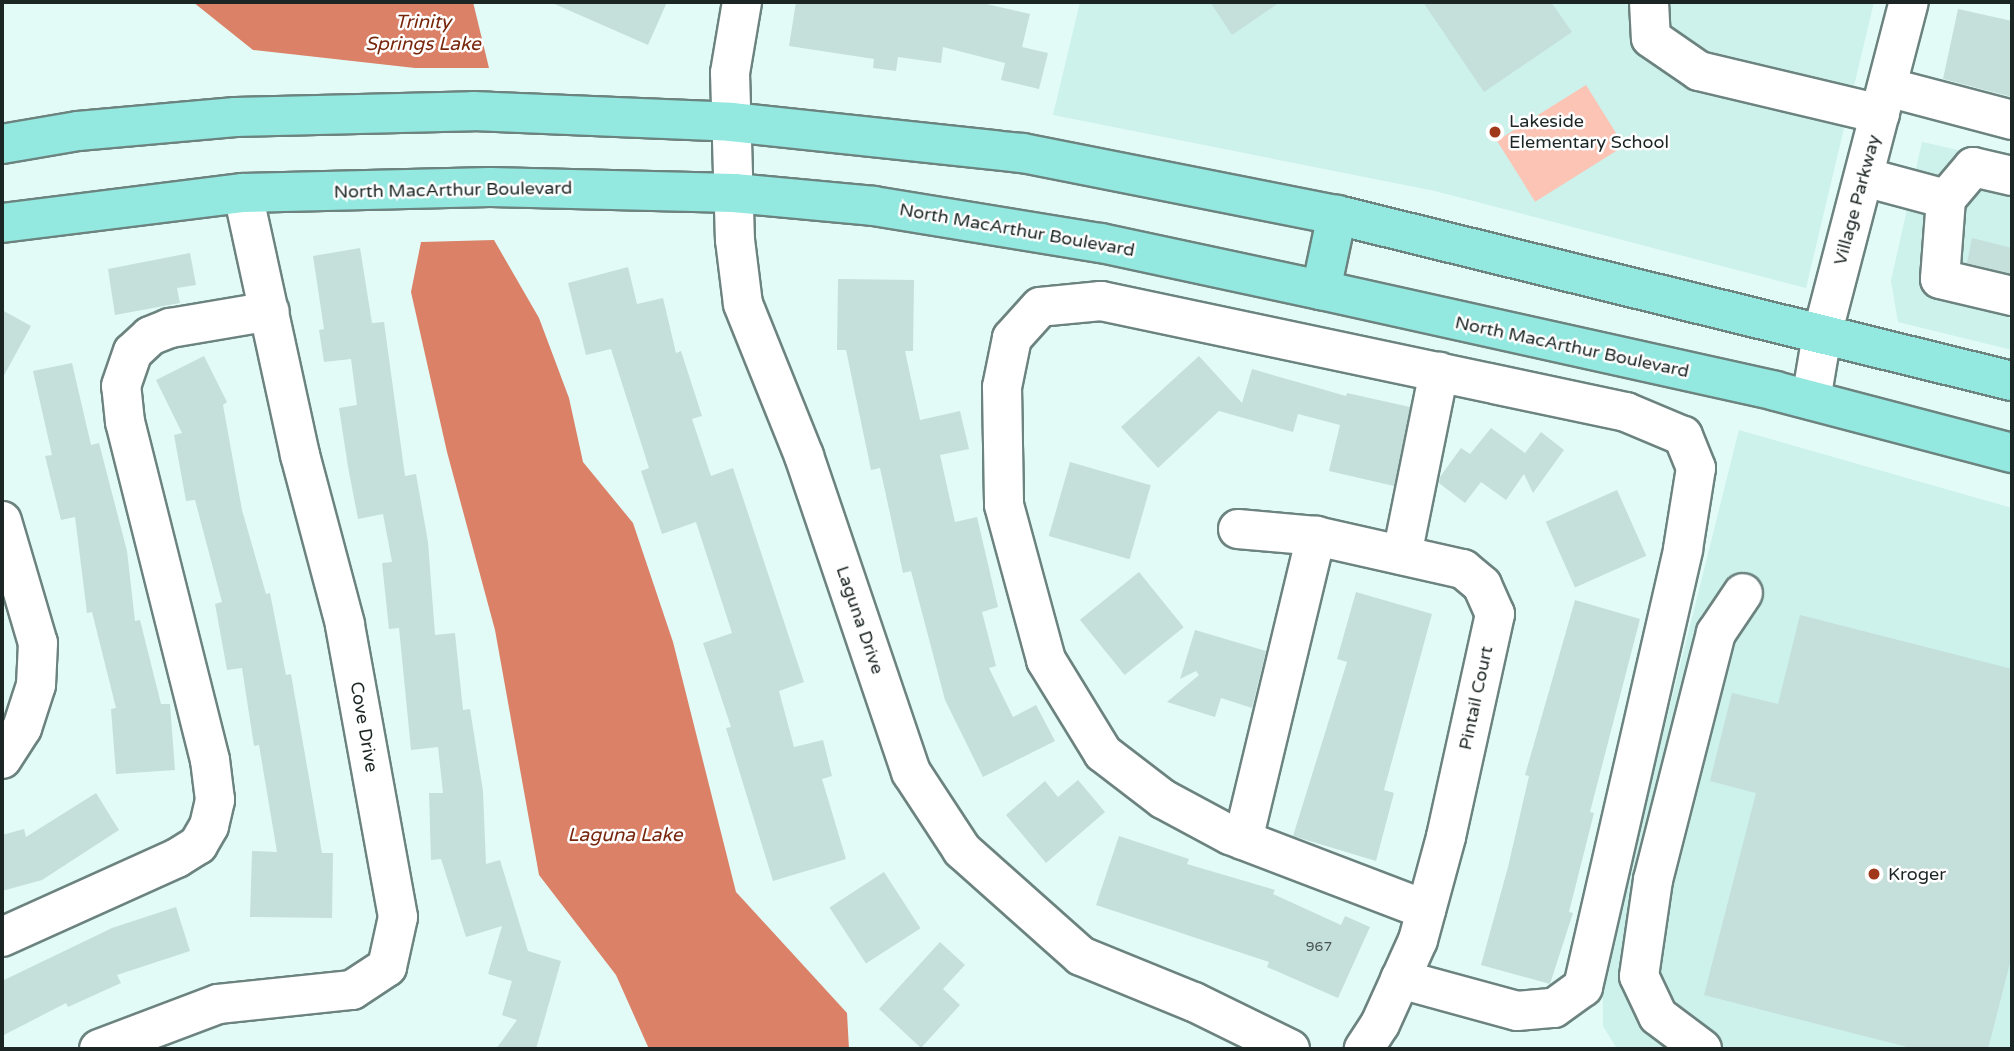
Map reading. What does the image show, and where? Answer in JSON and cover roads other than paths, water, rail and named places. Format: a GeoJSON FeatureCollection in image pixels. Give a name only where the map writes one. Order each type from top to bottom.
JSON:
{"type":"FeatureCollection","features":[{"type":"Feature","properties":{"kind":"main road"},"geometry":{"type":"LineString","coordinates":[[2,144],[78,131],[235,117],[473,111],[731,122],[1075,161],[1337,215],[2012,381]]}},
{"type":"Feature","properties":{"kind":"main road","name":"North MacArthur Boulevard"},"geometry":{"type":"LineString","coordinates":[[2,223],[243,193],[534,187],[734,194],[874,206],[1101,243],[1321,290],[1811,400],[2012,453]]}},
{"type":"Feature","properties":{"kind":"main road"},"geometry":{"type":"LineString","coordinates":[[1321,290],[1337,215]]}},
{"type":"Feature","properties":{"kind":"street","name":"Laguna Drive"},"geometry":{"type":"LineString","coordinates":[[741,2],[730,73],[734,194],[743,304],[804,456],[918,783],[962,850],[1081,956],[1194,1002],[1290,1049]]}},
{"type":"Feature","properties":{"kind":"street"},"geometry":{"type":"LineString","coordinates":[[1649,2],[1651,38],[1699,71],[2012,120]]}},
{"type":"Feature","properties":{"kind":"street","name":"Village Parkway"},"geometry":{"type":"LineString","coordinates":[[1811,400],[1822,335],[1909,2]]}},
{"type":"Feature","properties":{"kind":"street"},"geometry":{"type":"LineString","coordinates":[[2012,177],[1973,167],[1947,200],[1940,279],[2012,296]]}},
{"type":"Feature","properties":{"kind":"street"},"geometry":{"type":"LineString","coordinates":[[1864,177],[1947,200]]}},
{"type":"Feature","properties":{"kind":"street","name":"Cove Drive"},"geometry":{"type":"LineString","coordinates":[[99,1049],[218,1004],[352,990],[387,967],[398,917],[345,624],[300,454],[243,193]]}},
{"type":"Feature","properties":{"kind":"street"},"geometry":{"type":"LineString","coordinates":[[1400,979],[1517,1011],[1554,1008],[1583,987],[1683,549],[1696,467],[1683,436],[1626,412],[1101,300],[1040,307],[1012,338],[1002,387],[1004,505],[1046,660],[1103,752],[1163,799],[1243,840],[1426,910]]}},
{"type":"Feature","properties":{"kind":"street"},"geometry":{"type":"LineString","coordinates":[[2,937],[177,858],[198,845],[209,826],[215,800],[210,760],[125,422],[121,386],[133,352],[149,336],[170,328],[270,311]]}},
{"type":"Feature","properties":{"kind":"street"},"geometry":{"type":"LineString","coordinates":[[1402,555],[1439,372]]}},
{"type":"Feature","properties":{"kind":"street"},"geometry":{"type":"LineString","coordinates":[[2,521],[38,643],[36,685],[22,729],[2,760]]}},
{"type":"Feature","properties":{"kind":"street","name":"Pintail Court"},"geometry":{"type":"LineString","coordinates":[[1238,529],[1316,536],[1463,569],[1482,585],[1494,614],[1446,837],[1426,910],[1400,979],[1364,1049]]}},
{"type":"Feature","properties":{"kind":"street"},"geometry":{"type":"LineString","coordinates":[[1243,840],[1316,536]]}},
{"type":"Feature","properties":{"kind":"street"},"geometry":{"type":"LineString","coordinates":[[1702,1049],[1658,1016],[1639,976],[1653,880],[1716,633],[1743,593]]}},
{"type":"Feature","properties":{"kind":"water","name":"Trinity Springs Lake"},"geometry":{"type":"Polygon","coordinates":[[[193,2],[473,2],[489,68],[415,68],[253,50],[193,2]]]}},
{"type":"Feature","properties":{"kind":"water","name":"Laguna Lake"},"geometry":{"type":"Polygon","coordinates":[[[494,240],[539,318],[569,398],[583,462],[633,523],[673,642],[736,892],[847,1013],[849,1049],[649,1049],[616,975],[539,875],[495,630],[447,452],[411,292],[421,242],[494,240]]]}},
{"type":"Feature","properties":{"kind":"place","name":"Lakeside Elementary School"},"geometry":{"type":"Point","coordinates":[1495,132]}},
{"type":"Feature","properties":{"kind":"place","name":"Kroger"},"geometry":{"type":"Point","coordinates":[1874,874]}}]}
